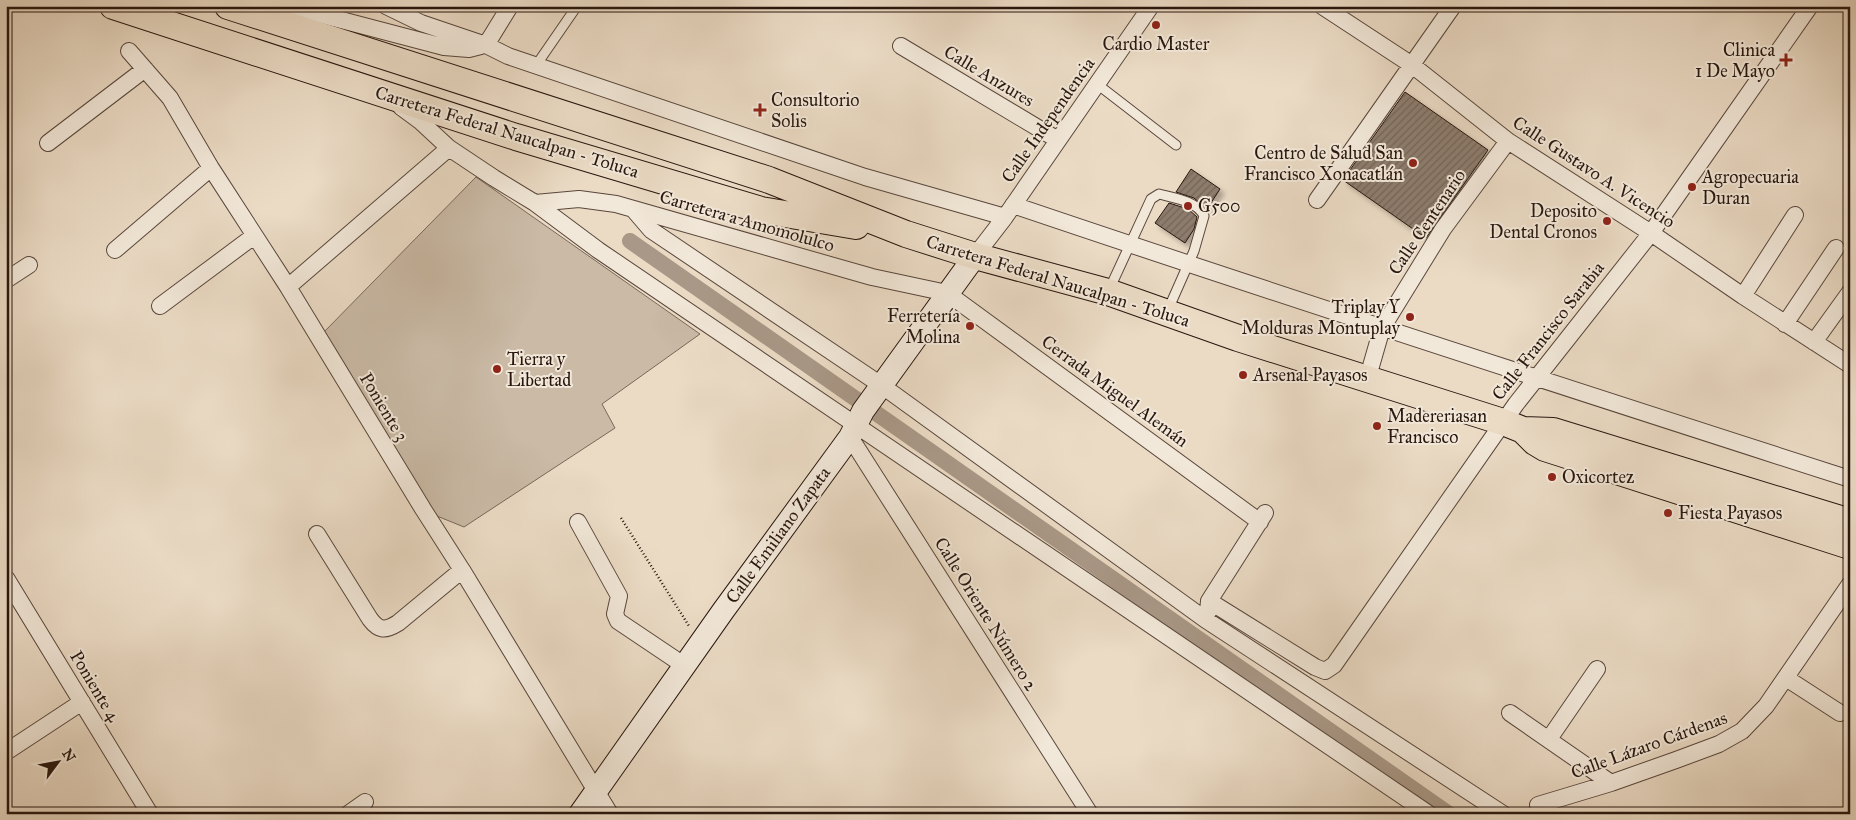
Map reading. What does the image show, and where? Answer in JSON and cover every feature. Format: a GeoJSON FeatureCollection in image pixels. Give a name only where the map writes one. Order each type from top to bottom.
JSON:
{"type":"FeatureCollection","features":[{"type":"Feature","properties":{"kind":"main road","name":"Carretera Federal Naucalpan - Toluca"},"geometry":{"type":"LineString","coordinates":[[114,6],[516,137],[762,210],[906,234]]}},
{"type":"Feature","properties":{"kind":"main road","name":"Carretera Federal Naucalpan - Toluca"},"geometry":{"type":"LineString","coordinates":[[236,8],[769,180],[906,234],[975,256],[1108,292],[1166,314],[1513,426],[1553,431],[1850,522]]}},
{"type":"Feature","properties":{"kind":"main road","name":"Carretera Federal Naucalpan - Toluca"},"geometry":{"type":"LineString","coordinates":[[1513,426],[1545,448],[1850,546]]}},
{"type":"Feature","properties":{"kind":"street"},"geometry":{"type":"LineString","coordinates":[[288,6],[444,47],[469,49],[486,45],[510,6]]}},
{"type":"Feature","properties":{"kind":"street"},"geometry":{"type":"LineString","coordinates":[[386,6],[421,23],[486,45],[508,56],[537,64],[865,176],[1009,211],[1130,244],[1382,328],[1850,479]]}},
{"type":"Feature","properties":{"kind":"street","name":"Calle Independencia"},"geometry":{"type":"LineString","coordinates":[[975,256],[1009,211],[1151,6]]}},
{"type":"Feature","properties":{"kind":"street","name":"Calle Gustavo A. Vicencio"},"geometry":{"type":"LineString","coordinates":[[1322,6],[1412,65],[1508,141],[1651,233],[1785,324],[1814,342],[1848,359]]}},
{"type":"Feature","properties":{"kind":"street"},"geometry":{"type":"LineString","coordinates":[[1317,200],[1453,6]]}},
{"type":"Feature","properties":{"kind":"street","name":"Calle Francisco Sarabia"},"geometry":{"type":"LineString","coordinates":[[1210,601],[1315,667],[1325,671],[1330,669],[1513,426],[1536,378],[1651,233],[1810,6]]}},
{"type":"Feature","properties":{"kind":"street","name":"Calle Anzures"},"geometry":{"type":"LineString","coordinates":[[900,46],[1058,140]]}},
{"type":"Feature","properties":{"kind":"street","name":"Poniente 3"},"geometry":{"type":"LineString","coordinates":[[129,51],[170,98],[211,168],[288,287],[610,814]]}},
{"type":"Feature","properties":{"kind":"street"},"geometry":{"type":"LineString","coordinates":[[48,143],[145,70]]}},
{"type":"Feature","properties":{"kind":"street"},"geometry":{"type":"LineString","coordinates":[[375,92],[413,116],[449,148],[535,203],[598,250],[1206,620],[1503,814]]}},
{"type":"Feature","properties":{"kind":"street","name":"Calle Centenario"},"geometry":{"type":"LineString","coordinates":[[1367,380],[1382,328],[1443,229],[1508,141]]}},
{"type":"Feature","properties":{"kind":"street"},"geometry":{"type":"LineString","coordinates":[[288,287],[449,148]]}},
{"type":"Feature","properties":{"kind":"street"},"geometry":{"type":"LineString","coordinates":[[115,250],[211,168]]}},
{"type":"Feature","properties":{"kind":"street","name":"Carretera a Amomolulco"},"geometry":{"type":"LineString","coordinates":[[535,203],[579,199],[597,201],[633,209],[872,277],[947,293]]}},
{"type":"Feature","properties":{"kind":"street"},"geometry":{"type":"LineString","coordinates":[[633,209],[651,230],[864,411],[1429,814]]}},
{"type":"Feature","properties":{"kind":"street"},"geometry":{"type":"LineString","coordinates":[[1742,296],[1795,215]]}},
{"type":"Feature","properties":{"kind":"street"},"geometry":{"type":"LineString","coordinates":[[160,306],[254,236]]}},
{"type":"Feature","properties":{"kind":"street"},"geometry":{"type":"LineString","coordinates":[[1785,324],[1836,248]]}},
{"type":"Feature","properties":{"kind":"street","name":"Calle Emiliano Zapata"},"geometry":{"type":"LineString","coordinates":[[580,814],[975,256]]}},
{"type":"Feature","properties":{"kind":"street"},"geometry":{"type":"LineString","coordinates":[[6,280],[29,265]]}},
{"type":"Feature","properties":{"kind":"street"},"geometry":{"type":"LineString","coordinates":[[1814,342],[1850,292]]}},
{"type":"Feature","properties":{"kind":"street","name":"Cerrada Miguel Alemán"},"geometry":{"type":"LineString","coordinates":[[947,293],[1262,517],[1210,601]]}},
{"type":"Feature","properties":{"kind":"street","name":"Calle Oriente Número 2"},"geometry":{"type":"LineString","coordinates":[[864,411],[1090,814]]}},
{"type":"Feature","properties":{"kind":"street"},"geometry":{"type":"LineString","coordinates":[[578,522],[619,596],[615,614],[618,621],[685,666]]}},
{"type":"Feature","properties":{"kind":"street"},"geometry":{"type":"LineString","coordinates":[[317,534],[370,619],[381,630],[386,630],[398,623],[462,570]]}},
{"type":"Feature","properties":{"kind":"street","name":"Poniente 4"},"geometry":{"type":"LineString","coordinates":[[6,578],[150,814]]}},
{"type":"Feature","properties":{"kind":"street","name":"Calle Lázaro Cárdenas"},"geometry":{"type":"LineString","coordinates":[[1538,805],[1610,783],[1711,747],[1738,734],[1758,716],[1848,591]]}},
{"type":"Feature","properties":{"kind":"street"},"geometry":{"type":"LineString","coordinates":[[1206,620],[1210,601]]}},
{"type":"Feature","properties":{"kind":"street"},"geometry":{"type":"LineString","coordinates":[[1549,739],[1597,669]]}},
{"type":"Feature","properties":{"kind":"street"},"geometry":{"type":"LineString","coordinates":[[1786,678],[1840,713]]}},
{"type":"Feature","properties":{"kind":"street"},"geometry":{"type":"LineString","coordinates":[[6,752],[82,702]]}},
{"type":"Feature","properties":{"kind":"street"},"geometry":{"type":"LineString","coordinates":[[1510,713],[1610,783]]}},
{"type":"Feature","properties":{"kind":"street"},"geometry":{"type":"LineString","coordinates":[[348,814],[365,802]]}},
{"type":"Feature","properties":{"kind":"lane"},"geometry":{"type":"LineString","coordinates":[[537,64],[577,6]]}},
{"type":"Feature","properties":{"kind":"lane"},"geometry":{"type":"LineString","coordinates":[[1097,84],[1176,145]]}},
{"type":"Feature","properties":{"kind":"lane"},"geometry":{"type":"LineString","coordinates":[[1108,292],[1151,198],[1159,194],[1177,199],[1195,206],[1204,216],[1194,251],[1166,314]]}},
{"type":"Feature","properties":{"kind":"path"},"geometry":{"type":"LineString","coordinates":[[621,518],[701,644]]}},
{"type":"Feature","properties":{"kind":"shaded area","name":"Tierra y Libertad"},"geometry":{"type":"Polygon","coordinates":[[[476,177],[700,334],[602,404],[615,428],[464,527],[427,512],[323,333],[476,177]]]}},
{"type":"Feature","properties":{"kind":"building","name":"Centro de Salud San Francisco Xonacatlán"},"geometry":{"type":"Polygon","coordinates":[[[1405,92],[1488,150],[1426,238],[1343,180],[1405,92]]]}},
{"type":"Feature","properties":{"kind":"building"},"geometry":{"type":"Polygon","coordinates":[[[1191,169],[1220,189],[1207,209],[1194,198],[1176,192],[1191,169]]]}},
{"type":"Feature","properties":{"kind":"building"},"geometry":{"type":"Polygon","coordinates":[[[1169,203],[1188,209],[1197,217],[1194,229],[1185,243],[1155,223],[1169,203]]]}},
{"type":"Feature","properties":{"kind":"waterway"},"geometry":{"type":"LineString","coordinates":[[630,241],[1449,814]]}},
{"type":"Feature","properties":{"kind":"place","name":"Cardio Master"},"geometry":{"type":"Point","coordinates":[1156,25]}},
{"type":"Feature","properties":{"kind":"place","name":"Clinica 1 De Mayo"},"geometry":{"type":"Point","coordinates":[1786,60]}},
{"type":"Feature","properties":{"kind":"place","name":"Consultorio Solis"},"geometry":{"type":"Point","coordinates":[760,110]}},
{"type":"Feature","properties":{"kind":"place","name":"Centro de Salud San Francisco Xonacatlán"},"geometry":{"type":"Point","coordinates":[1413,163]}},
{"type":"Feature","properties":{"kind":"place","name":"Agropecuaria Duran"},"geometry":{"type":"Point","coordinates":[1692,187]}},
{"type":"Feature","properties":{"kind":"place","name":"G500"},"geometry":{"type":"Point","coordinates":[1188,206]}},
{"type":"Feature","properties":{"kind":"place","name":"Deposito Dental Cronos"},"geometry":{"type":"Point","coordinates":[1607,221]}},
{"type":"Feature","properties":{"kind":"place","name":"Triplay Y Molduras Montuplay"},"geometry":{"type":"Point","coordinates":[1410,317]}},
{"type":"Feature","properties":{"kind":"place","name":"Ferretería Molina"},"geometry":{"type":"Point","coordinates":[970,326]}},
{"type":"Feature","properties":{"kind":"place","name":"Tierra y Libertad"},"geometry":{"type":"Point","coordinates":[497,369]}},
{"type":"Feature","properties":{"kind":"place","name":"Arsenal Payasos"},"geometry":{"type":"Point","coordinates":[1243,375]}},
{"type":"Feature","properties":{"kind":"place","name":"Madereriasan Francisco"},"geometry":{"type":"Point","coordinates":[1377,426]}},
{"type":"Feature","properties":{"kind":"place","name":"Oxicortez"},"geometry":{"type":"Point","coordinates":[1552,477]}},
{"type":"Feature","properties":{"kind":"place","name":"Fiesta Payasos"},"geometry":{"type":"Point","coordinates":[1668,513]}}]}
